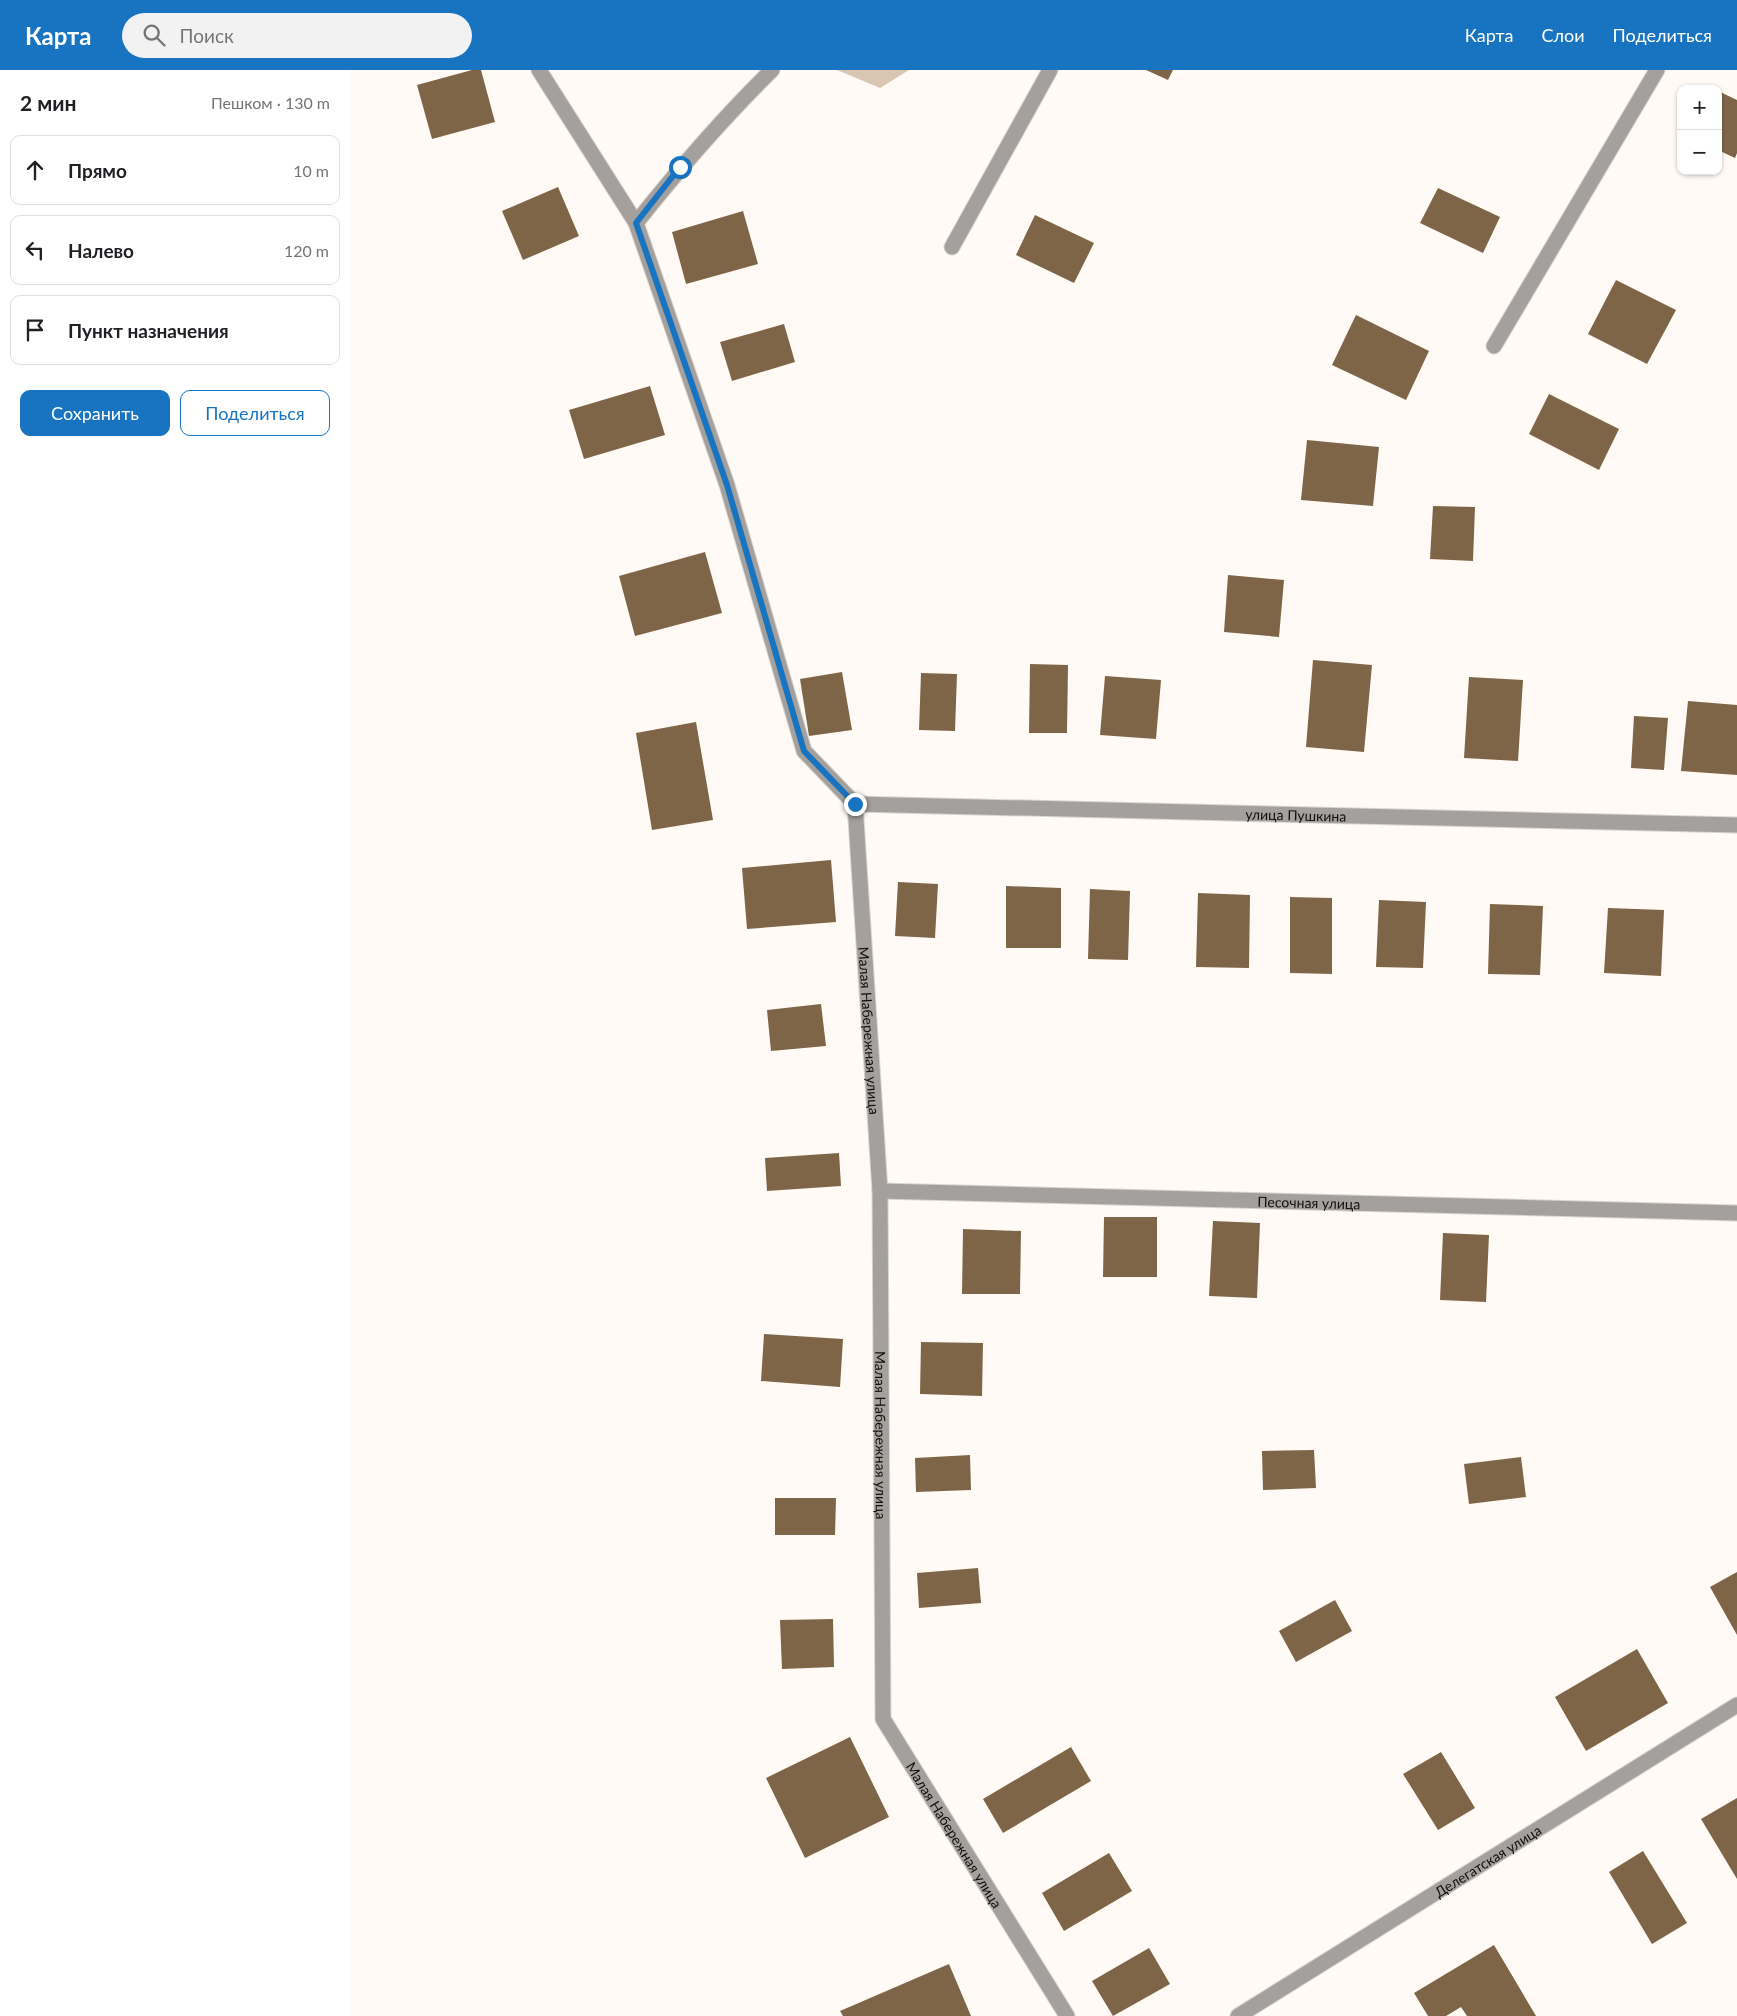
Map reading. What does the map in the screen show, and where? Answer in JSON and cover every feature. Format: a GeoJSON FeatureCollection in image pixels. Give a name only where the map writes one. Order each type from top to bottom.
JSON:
{"type":"FeatureCollection","features":[{"type":"Feature","properties":{"kind":"street"},"geometry":{"type":"LineString","coordinates":[[539,70],[636,223],[727,485],[804,751],[855,804]]}},
{"type":"Feature","properties":{"kind":"street"},"geometry":{"type":"LineString","coordinates":[[636,223],[680,167],[737,104],[772,70]]}},
{"type":"Feature","properties":{"kind":"street"},"geometry":{"type":"LineString","coordinates":[[952,247],[1050,70]]}},
{"type":"Feature","properties":{"kind":"street"},"geometry":{"type":"LineString","coordinates":[[1494,346],[1657,70]]}},
{"type":"Feature","properties":{"kind":"street","name":"улица Пушкина"},"geometry":{"type":"LineString","coordinates":[[855,804],[1737,825]]}},
{"type":"Feature","properties":{"kind":"street","name":"Малая Набережная улица"},"geometry":{"type":"LineString","coordinates":[[855,804],[880,1191],[883,1719],[1066,2016]]}},
{"type":"Feature","properties":{"kind":"street","name":"Песочная улица"},"geometry":{"type":"LineString","coordinates":[[880,1191],[1737,1213]]}},
{"type":"Feature","properties":{"kind":"street","name":"Делегатская улица"},"geometry":{"type":"LineString","coordinates":[[1238,2016],[1737,1705]]}},
{"type":"Feature","properties":{"kind":"shaded area"},"geometry":{"type":"Polygon","coordinates":[[[837,70],[909,70],[880,88],[837,70]]]}},
{"type":"Feature","properties":{"kind":"building"},"geometry":{"type":"Polygon","coordinates":[[[472,70],[481,70],[495,122],[432,139],[417,85],[472,70]]]}},
{"type":"Feature","properties":{"kind":"building"},"geometry":{"type":"Polygon","coordinates":[[[1146,70],[1173,70],[1168,80],[1146,70]]]}},
{"type":"Feature","properties":{"kind":"building"},"geometry":{"type":"Polygon","coordinates":[[[1722,93],[1737,100],[1737,153],[1735,158],[1722,152],[1722,93]]]}},
{"type":"Feature","properties":{"kind":"building"},"geometry":{"type":"Polygon","coordinates":[[[558,187],[579,236],[523,260],[502,211],[558,187]]]}},
{"type":"Feature","properties":{"kind":"building"},"geometry":{"type":"Polygon","coordinates":[[[1438,188],[1500,217],[1483,253],[1420,223],[1438,188]]]}},
{"type":"Feature","properties":{"kind":"building"},"geometry":{"type":"Polygon","coordinates":[[[743,211],[758,264],[686,284],[672,232],[743,211]]]}},
{"type":"Feature","properties":{"kind":"building"},"geometry":{"type":"Polygon","coordinates":[[[1035,215],[1094,243],[1074,283],[1016,255],[1035,215]]]}},
{"type":"Feature","properties":{"kind":"building"},"geometry":{"type":"Polygon","coordinates":[[[1616,280],[1676,310],[1647,364],[1588,334],[1616,280]]]}},
{"type":"Feature","properties":{"kind":"building"},"geometry":{"type":"Polygon","coordinates":[[[1356,315],[1429,351],[1406,400],[1332,365],[1356,315]]]}},
{"type":"Feature","properties":{"kind":"building"},"geometry":{"type":"Polygon","coordinates":[[[784,324],[795,362],[732,381],[720,342],[784,324]]]}},
{"type":"Feature","properties":{"kind":"building"},"geometry":{"type":"Polygon","coordinates":[[[650,386],[665,435],[584,459],[569,410],[650,386]]]}},
{"type":"Feature","properties":{"kind":"building"},"geometry":{"type":"Polygon","coordinates":[[[1549,394],[1619,429],[1599,470],[1529,434],[1549,394]]]}},
{"type":"Feature","properties":{"kind":"building"},"geometry":{"type":"Polygon","coordinates":[[[1307,440],[1379,447],[1373,506],[1301,500],[1307,440]]]}},
{"type":"Feature","properties":{"kind":"building"},"geometry":{"type":"Polygon","coordinates":[[[1433,506],[1475,507],[1473,561],[1430,559],[1433,506]]]}},
{"type":"Feature","properties":{"kind":"building"},"geometry":{"type":"Polygon","coordinates":[[[705,552],[722,613],[635,636],[619,576],[705,552]]]}},
{"type":"Feature","properties":{"kind":"building"},"geometry":{"type":"Polygon","coordinates":[[[1228,575],[1284,580],[1279,637],[1224,632],[1228,575]]]}},
{"type":"Feature","properties":{"kind":"building"},"geometry":{"type":"Polygon","coordinates":[[[1313,660],[1372,665],[1364,752],[1306,747],[1313,660]]]}},
{"type":"Feature","properties":{"kind":"building"},"geometry":{"type":"Polygon","coordinates":[[[1030,664],[1068,665],[1067,733],[1029,733],[1030,664]]]}},
{"type":"Feature","properties":{"kind":"building"},"geometry":{"type":"Polygon","coordinates":[[[842,672],[852,730],[809,736],[800,679],[842,672]]]}},
{"type":"Feature","properties":{"kind":"building"},"geometry":{"type":"Polygon","coordinates":[[[921,673],[957,674],[955,731],[919,730],[921,673]]]}},
{"type":"Feature","properties":{"kind":"building"},"geometry":{"type":"Polygon","coordinates":[[[1105,676],[1161,680],[1156,739],[1100,735],[1105,676]]]}},
{"type":"Feature","properties":{"kind":"building"},"geometry":{"type":"Polygon","coordinates":[[[1469,677],[1523,680],[1518,761],[1464,758],[1469,677]]]}},
{"type":"Feature","properties":{"kind":"building"},"geometry":{"type":"Polygon","coordinates":[[[1688,701],[1737,705],[1737,775],[1681,771],[1688,701]]]}},
{"type":"Feature","properties":{"kind":"building"},"geometry":{"type":"Polygon","coordinates":[[[1634,716],[1668,718],[1664,770],[1631,768],[1634,716]]]}},
{"type":"Feature","properties":{"kind":"building"},"geometry":{"type":"Polygon","coordinates":[[[696,722],[713,820],[652,830],[636,733],[696,722]]]}},
{"type":"Feature","properties":{"kind":"building"},"geometry":{"type":"Polygon","coordinates":[[[831,860],[836,922],[747,929],[742,868],[831,860]]]}},
{"type":"Feature","properties":{"kind":"building"},"geometry":{"type":"Polygon","coordinates":[[[898,882],[938,884],[935,938],[895,936],[898,882]]]}},
{"type":"Feature","properties":{"kind":"building"},"geometry":{"type":"Polygon","coordinates":[[[1006,886],[1061,888],[1061,948],[1006,948],[1006,886]]]}},
{"type":"Feature","properties":{"kind":"building"},"geometry":{"type":"Polygon","coordinates":[[[1090,889],[1130,891],[1128,960],[1088,959],[1090,889]]]}},
{"type":"Feature","properties":{"kind":"building"},"geometry":{"type":"Polygon","coordinates":[[[1198,893],[1250,895],[1249,968],[1196,967],[1198,893]]]}},
{"type":"Feature","properties":{"kind":"building"},"geometry":{"type":"Polygon","coordinates":[[[1290,897],[1332,898],[1332,974],[1290,973],[1290,897]]]}},
{"type":"Feature","properties":{"kind":"building"},"geometry":{"type":"Polygon","coordinates":[[[1379,900],[1426,902],[1423,968],[1376,967],[1379,900]]]}},
{"type":"Feature","properties":{"kind":"building"},"geometry":{"type":"Polygon","coordinates":[[[1490,904],[1543,906],[1540,975],[1488,974],[1490,904]]]}},
{"type":"Feature","properties":{"kind":"building"},"geometry":{"type":"Polygon","coordinates":[[[1608,908],[1664,910],[1661,976],[1604,973],[1608,908]]]}},
{"type":"Feature","properties":{"kind":"building"},"geometry":{"type":"Polygon","coordinates":[[[821,1004],[826,1046],[771,1051],[767,1010],[821,1004]]]}},
{"type":"Feature","properties":{"kind":"building"},"geometry":{"type":"Polygon","coordinates":[[[839,1153],[841,1186],[767,1191],[765,1158],[839,1153]]]}},
{"type":"Feature","properties":{"kind":"building"},"geometry":{"type":"Polygon","coordinates":[[[1104,1217],[1157,1217],[1157,1277],[1103,1277],[1104,1217]]]}},
{"type":"Feature","properties":{"kind":"building"},"geometry":{"type":"Polygon","coordinates":[[[1213,1221],[1260,1223],[1257,1298],[1209,1296],[1213,1221]]]}},
{"type":"Feature","properties":{"kind":"building"},"geometry":{"type":"Polygon","coordinates":[[[963,1229],[1021,1231],[1020,1294],[962,1294],[963,1229]]]}},
{"type":"Feature","properties":{"kind":"building"},"geometry":{"type":"Polygon","coordinates":[[[1443,1233],[1489,1235],[1486,1302],[1440,1300],[1443,1233]]]}},
{"type":"Feature","properties":{"kind":"building"},"geometry":{"type":"Polygon","coordinates":[[[764,1334],[843,1339],[840,1387],[761,1381],[764,1334]]]}},
{"type":"Feature","properties":{"kind":"building"},"geometry":{"type":"Polygon","coordinates":[[[921,1342],[983,1343],[982,1396],[920,1394],[921,1342]]]}},
{"type":"Feature","properties":{"kind":"building"},"geometry":{"type":"Polygon","coordinates":[[[1314,1450],[1316,1488],[1263,1490],[1262,1451],[1314,1450]]]}},
{"type":"Feature","properties":{"kind":"building"},"geometry":{"type":"Polygon","coordinates":[[[970,1455],[971,1490],[916,1492],[915,1458],[970,1455]]]}},
{"type":"Feature","properties":{"kind":"building"},"geometry":{"type":"Polygon","coordinates":[[[1521,1457],[1526,1497],[1469,1504],[1464,1464],[1521,1457]]]}},
{"type":"Feature","properties":{"kind":"building"},"geometry":{"type":"Polygon","coordinates":[[[775,1498],[836,1498],[835,1535],[775,1535],[775,1498]]]}},
{"type":"Feature","properties":{"kind":"building"},"geometry":{"type":"Polygon","coordinates":[[[978,1568],[981,1603],[919,1608],[917,1573],[978,1568]]]}},
{"type":"Feature","properties":{"kind":"building"},"geometry":{"type":"Polygon","coordinates":[[[1737,1572],[1737,1635],[1710,1587],[1737,1572]]]}},
{"type":"Feature","properties":{"kind":"building"},"geometry":{"type":"Polygon","coordinates":[[[1335,1600],[1352,1631],[1296,1662],[1279,1631],[1335,1600]]]}},
{"type":"Feature","properties":{"kind":"building"},"geometry":{"type":"Polygon","coordinates":[[[833,1619],[834,1667],[782,1669],[780,1620],[833,1619]]]}},
{"type":"Feature","properties":{"kind":"building"},"geometry":{"type":"Polygon","coordinates":[[[1637,1649],[1668,1703],[1586,1751],[1555,1697],[1637,1649]]]}},
{"type":"Feature","properties":{"kind":"building"},"geometry":{"type":"Polygon","coordinates":[[[850,1737],[889,1817],[805,1858],[766,1778],[850,1737]]]}},
{"type":"Feature","properties":{"kind":"building"},"geometry":{"type":"Polygon","coordinates":[[[1071,1747],[1091,1781],[1003,1833],[983,1799],[1071,1747]]]}},
{"type":"Feature","properties":{"kind":"building"},"geometry":{"type":"Polygon","coordinates":[[[1441,1752],[1475,1808],[1438,1830],[1403,1774],[1441,1752]]]}},
{"type":"Feature","properties":{"kind":"building"},"geometry":{"type":"Polygon","coordinates":[[[1737,1798],[1737,1879],[1701,1819],[1737,1798]]]}},
{"type":"Feature","properties":{"kind":"building"},"geometry":{"type":"Polygon","coordinates":[[[1643,1851],[1687,1923],[1652,1944],[1609,1872],[1643,1851]]]}},
{"type":"Feature","properties":{"kind":"building"},"geometry":{"type":"Polygon","coordinates":[[[1109,1853],[1132,1891],[1064,1931],[1042,1893],[1109,1853]]]}},
{"type":"Feature","properties":{"kind":"building"},"geometry":{"type":"Polygon","coordinates":[[[1494,1945],[1536,2016],[1467,2016],[1461,2007],[1446,2016],[1428,2016],[1414,1993],[1494,1945]]]}},
{"type":"Feature","properties":{"kind":"building"},"geometry":{"type":"Polygon","coordinates":[[[1149,1948],[1170,1984],[1113,2016],[1092,1981],[1149,1948]]]}},
{"type":"Feature","properties":{"kind":"building"},"geometry":{"type":"Polygon","coordinates":[[[949,1964],[971,2016],[843,2016],[840,2011],[949,1964]]]}},
{"type":"Feature","properties":{"kind":"route"},"geometry":{"type":"LineString","coordinates":[[680,167],[636,223],[727,485],[804,751],[855,804]]}}]}
